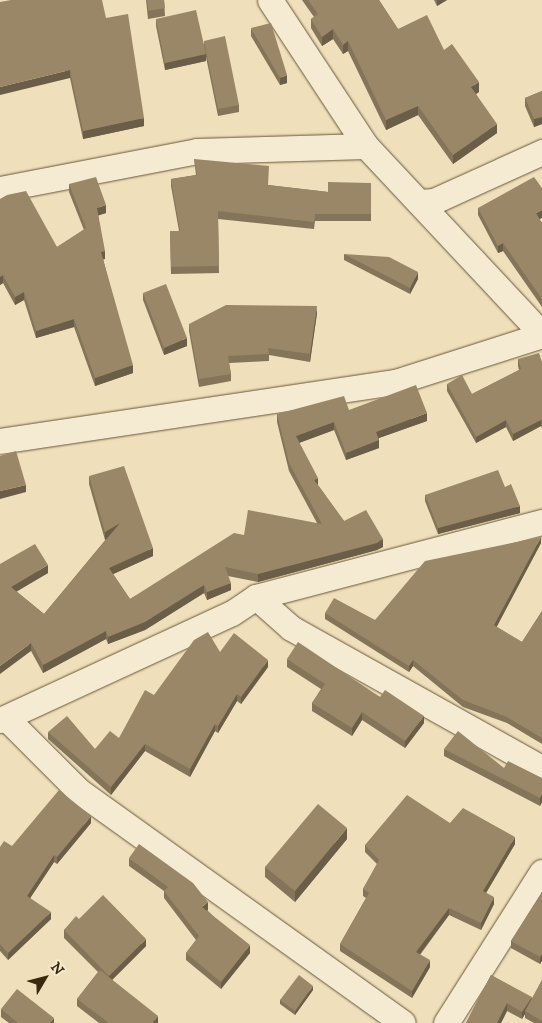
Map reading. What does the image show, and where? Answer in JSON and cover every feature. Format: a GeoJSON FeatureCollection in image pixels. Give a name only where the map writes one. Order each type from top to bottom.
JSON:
{"type":"FeatureCollection","features":[{"type":"Feature","properties":{"kind":"street"},"geometry":{"type":"LineString","coordinates":[[0,442],[395,382],[542,335],[366,146],[270,0]]}},
{"type":"Feature","properties":{"kind":"street"},"geometry":{"type":"LineString","coordinates":[[0,189],[197,152],[366,146]]}},
{"type":"Feature","properties":{"kind":"street"},"geometry":{"type":"LineString","coordinates":[[420,202],[434,201],[542,152]]}},
{"type":"Feature","properties":{"kind":"street"},"geometry":{"type":"LineString","coordinates":[[404,1023],[79,791],[3,719],[232,613],[256,597],[542,522]]}},
{"type":"Feature","properties":{"kind":"street"},"geometry":{"type":"LineString","coordinates":[[256,597],[290,628],[542,768]]}},
{"type":"Feature","properties":{"kind":"street"},"geometry":{"type":"LineString","coordinates":[[446,1023],[542,872]]}},
{"type":"Feature","properties":{"kind":"building"},"geometry":{"type":"Polygon","coordinates":[[[11,0],[102,0],[106,18],[128,14],[144,118],[83,131],[70,70],[0,87],[0,2],[11,0]]]}},
{"type":"Feature","properties":{"kind":"building"},"geometry":{"type":"Polygon","coordinates":[[[147,0],[164,0],[165,8],[148,11],[147,0]]]}},
{"type":"Feature","properties":{"kind":"building"},"geometry":{"type":"Polygon","coordinates":[[[308,0],[379,0],[398,29],[427,15],[444,50],[452,44],[479,82],[471,87],[497,124],[453,155],[418,106],[386,120],[348,41],[343,45],[333,29],[322,37],[311,19],[318,14],[308,0]]]}},
{"type":"Feature","properties":{"kind":"building"},"geometry":{"type":"Polygon","coordinates":[[[196,10],[206,54],[165,63],[156,19],[196,10]]]}},
{"type":"Feature","properties":{"kind":"building"},"geometry":{"type":"Polygon","coordinates":[[[271,23],[287,75],[280,78],[251,28],[271,23]]]}},
{"type":"Feature","properties":{"kind":"building"},"geometry":{"type":"Polygon","coordinates":[[[225,36],[239,105],[218,109],[204,41],[225,36]]]}},
{"type":"Feature","properties":{"kind":"building"},"geometry":{"type":"Polygon","coordinates":[[[542,91],[542,117],[534,119],[525,98],[542,91]]]}},
{"type":"Feature","properties":{"kind":"building"},"geometry":{"type":"Polygon","coordinates":[[[194,159],[269,166],[268,185],[328,192],[328,182],[371,183],[371,214],[315,214],[314,222],[218,211],[219,266],[171,267],[170,231],[180,231],[171,179],[197,175],[194,159]]]}},
{"type":"Feature","properties":{"kind":"building"},"geometry":{"type":"Polygon","coordinates":[[[96,177],[106,205],[97,208],[105,251],[101,252],[133,365],[95,378],[74,319],[36,331],[24,292],[15,297],[3,275],[0,277],[0,199],[7,195],[26,191],[57,247],[86,228],[69,184],[96,177]]]}},
{"type":"Feature","properties":{"kind":"building"},"geometry":{"type":"Polygon","coordinates":[[[534,177],[542,188],[542,210],[536,213],[542,223],[542,299],[503,243],[498,246],[478,208],[534,177]]]}},
{"type":"Feature","properties":{"kind":"building"},"geometry":{"type":"Polygon","coordinates":[[[344,254],[389,257],[418,272],[410,288],[344,254]]]}},
{"type":"Feature","properties":{"kind":"building"},"geometry":{"type":"Polygon","coordinates":[[[166,284],[187,338],[164,348],[143,293],[166,284]]]}},
{"type":"Feature","properties":{"kind":"building"},"geometry":{"type":"Polygon","coordinates":[[[226,305],[317,306],[310,354],[268,348],[269,354],[228,356],[231,374],[199,379],[189,324],[226,305]]]}},
{"type":"Feature","properties":{"kind":"building"},"geometry":{"type":"Polygon","coordinates":[[[539,353],[542,362],[542,421],[513,434],[506,420],[476,437],[447,384],[462,375],[472,394],[521,369],[518,359],[539,353]]]}},
{"type":"Feature","properties":{"kind":"building"},"geometry":{"type":"Polygon","coordinates":[[[416,385],[427,413],[376,432],[379,440],[346,453],[334,422],[296,436],[318,478],[314,480],[344,521],[366,510],[383,539],[377,543],[258,574],[225,567],[231,583],[207,592],[204,585],[145,622],[108,637],[106,631],[43,665],[31,643],[0,666],[0,564],[35,544],[48,565],[11,587],[44,614],[120,523],[105,532],[89,476],[124,466],[153,548],[109,568],[130,599],[234,533],[244,535],[248,510],[322,524],[289,463],[277,414],[344,396],[349,410],[416,385]]]}},
{"type":"Feature","properties":{"kind":"building"},"geometry":{"type":"Polygon","coordinates":[[[16,451],[26,485],[0,491],[0,456],[16,451]]]}},
{"type":"Feature","properties":{"kind":"building"},"geometry":{"type":"Polygon","coordinates":[[[498,470],[505,487],[511,484],[520,506],[438,528],[425,495],[498,470]]]}},
{"type":"Feature","properties":{"kind":"building"},"geometry":{"type":"Polygon","coordinates":[[[541,537],[494,625],[522,642],[542,611],[542,738],[507,717],[463,700],[413,660],[409,666],[325,613],[334,598],[375,620],[425,561],[541,537]]]}},
{"type":"Feature","properties":{"kind":"building"},"geometry":{"type":"Polygon","coordinates":[[[208,632],[220,652],[234,633],[268,660],[241,697],[237,694],[218,726],[215,724],[190,769],[145,744],[111,787],[48,732],[67,716],[95,749],[110,731],[119,738],[145,690],[154,695],[194,640],[208,632]]]}},
{"type":"Feature","properties":{"kind":"building"},"geometry":{"type":"Polygon","coordinates":[[[298,642],[380,697],[385,690],[424,716],[405,741],[362,712],[352,728],[312,703],[325,684],[287,659],[298,642]]]}},
{"type":"Feature","properties":{"kind":"building"},"geometry":{"type":"Polygon","coordinates":[[[458,731],[504,768],[508,761],[542,778],[542,794],[540,798],[444,749],[458,731]]]}},
{"type":"Feature","properties":{"kind":"building"},"geometry":{"type":"Polygon","coordinates":[[[59,790],[91,816],[57,857],[54,855],[27,896],[51,912],[8,953],[0,944],[0,847],[4,841],[12,846],[59,790]]]}},
{"type":"Feature","properties":{"kind":"building"},"geometry":{"type":"Polygon","coordinates":[[[407,795],[450,823],[463,808],[515,837],[483,891],[494,897],[481,923],[449,908],[416,952],[430,960],[412,991],[340,944],[369,893],[363,889],[379,860],[365,845],[407,795]]]}},
{"type":"Feature","properties":{"kind":"building"},"geometry":{"type":"Polygon","coordinates":[[[318,804],[347,828],[295,891],[265,867],[318,804]]]}},
{"type":"Feature","properties":{"kind":"building"},"geometry":{"type":"Polygon","coordinates":[[[139,844],[193,883],[208,902],[202,907],[250,945],[221,982],[186,953],[199,936],[164,891],[168,887],[129,858],[139,844]]]}},
{"type":"Feature","properties":{"kind":"building"},"geometry":{"type":"Polygon","coordinates":[[[542,892],[542,954],[540,957],[511,941],[542,892]]]}},
{"type":"Feature","properties":{"kind":"building"},"geometry":{"type":"Polygon","coordinates":[[[103,895],[146,939],[109,976],[64,930],[76,916],[79,919],[103,895]]]}},
{"type":"Feature","properties":{"kind":"building"},"geometry":{"type":"Polygon","coordinates":[[[100,970],[158,1016],[153,1022],[155,1023],[109,1023],[77,999],[100,970]]]}},
{"type":"Feature","properties":{"kind":"building"},"geometry":{"type":"Polygon","coordinates":[[[299,975],[313,986],[295,1011],[280,1000],[299,975]]]}},
{"type":"Feature","properties":{"kind":"building"},"geometry":{"type":"Polygon","coordinates":[[[491,975],[532,997],[522,1012],[507,1003],[497,1023],[466,1023],[491,975]]]}},
{"type":"Feature","properties":{"kind":"building"},"geometry":{"type":"Polygon","coordinates":[[[542,980],[542,1021],[525,1011],[542,980]]]}},
{"type":"Feature","properties":{"kind":"building"},"geometry":{"type":"Polygon","coordinates":[[[17,989],[54,1018],[50,1023],[18,1023],[1,1009],[17,989]]]}}]}
